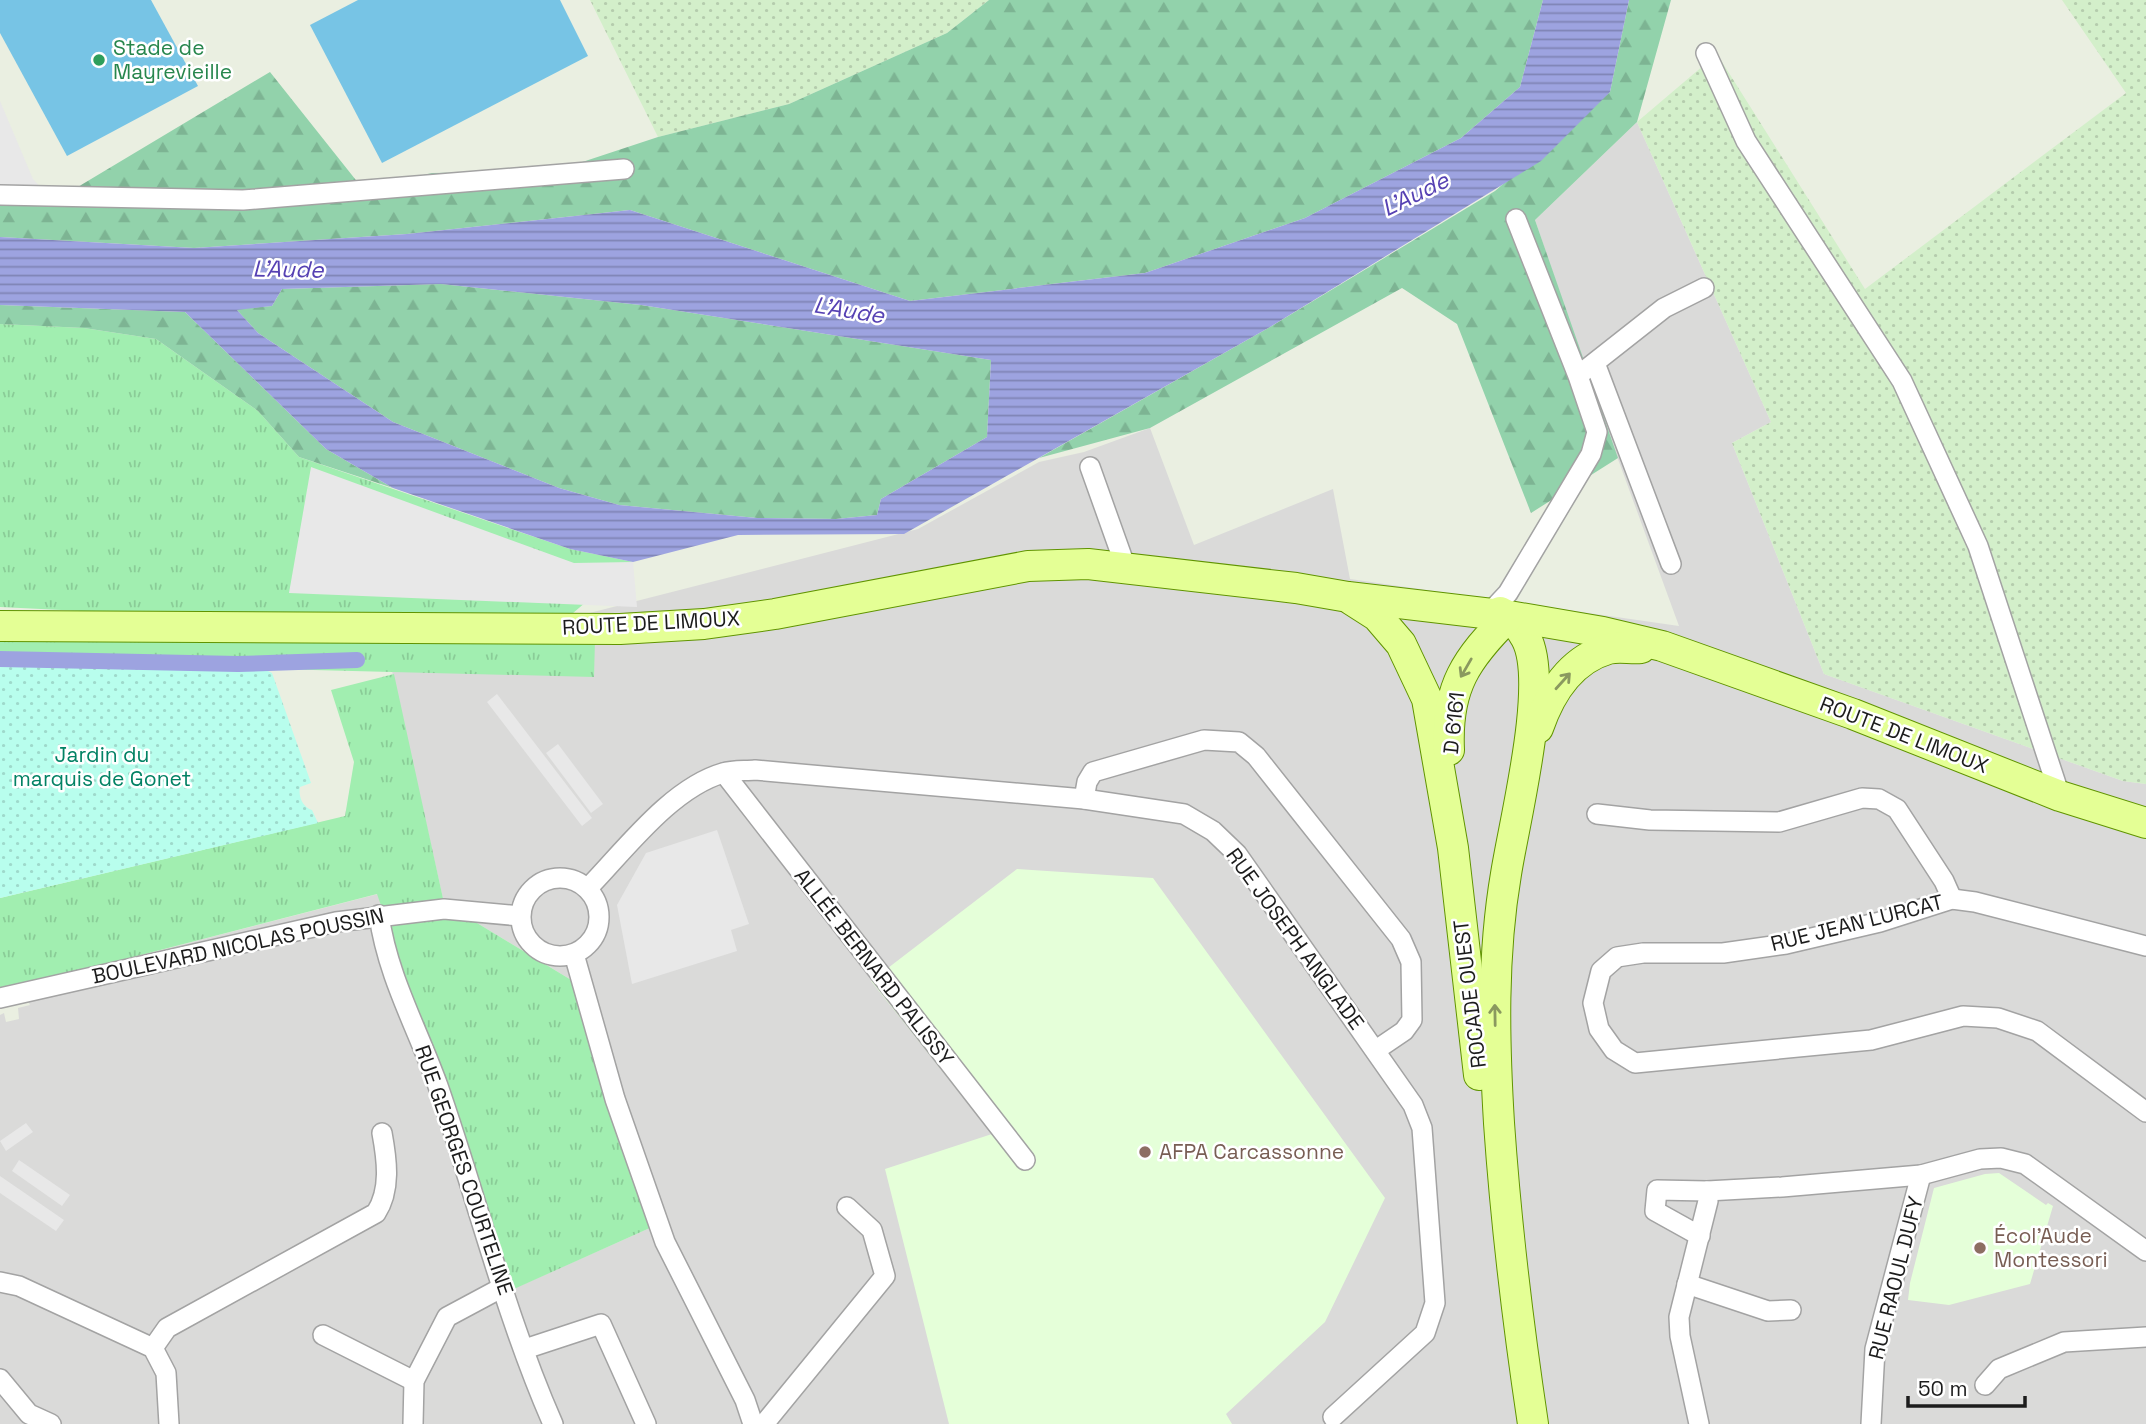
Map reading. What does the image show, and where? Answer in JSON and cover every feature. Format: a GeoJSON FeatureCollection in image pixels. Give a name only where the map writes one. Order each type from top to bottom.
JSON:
{"type":"FeatureCollection","features":[{"type":"Feature","properties":{"kind":"main road","name":"ROUTE DE LIMOUX"},"geometry":{"type":"LineString","coordinates":[[0,626],[620,629],[704,624],[786,612],[1028,566],[1088,564],[1296,588]]}},
{"type":"Feature","properties":{"kind":"main road","name":"D 6161"},"geometry":{"type":"LineString","coordinates":[[1296,588],[1346,586],[1503,606]]}},
{"type":"Feature","properties":{"kind":"main road","name":"D 6161"},"geometry":{"type":"LineString","coordinates":[[1296,588],[1348,597],[1503,606]]}},
{"type":"Feature","properties":{"kind":"main road","name":"D 6161"},"geometry":{"type":"LineString","coordinates":[[1348,597],[1377,616],[1401,644],[1427,699],[1439,758]]}},
{"type":"Feature","properties":{"kind":"main road","name":"ROUTE DE LIMOUX"},"geometry":{"type":"LineString","coordinates":[[1503,606],[1662,646],[1853,714],[2060,796],[2146,823]]}},
{"type":"Feature","properties":{"kind":"main road","name":"D 6161"},"geometry":{"type":"LineString","coordinates":[[1453,848],[1448,732],[1453,691],[1503,606]]}},
{"type":"Feature","properties":{"kind":"main road","name":"ROCADE OUEST"},"geometry":{"type":"LineString","coordinates":[[1503,606],[1527,639],[1534,681],[1527,765]]}},
{"type":"Feature","properties":{"kind":"main road","name":"ROCADE OUEST"},"geometry":{"type":"LineString","coordinates":[[1533,1424],[1507,1230],[1496,1080],[1494,972],[1505,876],[1527,765],[1546,703],[1560,682],[1581,663],[1609,649],[1662,646]]}},
{"type":"Feature","properties":{"kind":"main road","name":"ROCADE OUEST"},"geometry":{"type":"LineString","coordinates":[[1439,758],[1453,848],[1485,1133],[1507,1230]]}},
{"type":"Feature","properties":{"kind":"street"},"geometry":{"type":"LineString","coordinates":[[1706,53],[1746,141],[1902,381],[1978,546],[2060,796]]}},
{"type":"Feature","properties":{"kind":"street"},"geometry":{"type":"LineString","coordinates":[[0,195],[243,200],[624,169]]}},
{"type":"Feature","properties":{"kind":"street"},"geometry":{"type":"LineString","coordinates":[[1503,606],[1591,454],[1597,432],[1578,376],[1516,219]]}},
{"type":"Feature","properties":{"kind":"street"},"geometry":{"type":"LineString","coordinates":[[1578,376],[1664,308],[1704,288]]}},
{"type":"Feature","properties":{"kind":"street"},"geometry":{"type":"LineString","coordinates":[[1595,363],[1671,564]]}},
{"type":"Feature","properties":{"kind":"street"},"geometry":{"type":"LineString","coordinates":[[1090,467],[1126,568]]}},
{"type":"Feature","properties":{"kind":"street"},"geometry":{"type":"LineString","coordinates":[[1084,799],[1087,782],[1093,772],[1204,740],[1239,742],[1256,755],[1401,939],[1411,962],[1412,1020],[1404,1031],[1376,1051]]}},
{"type":"Feature","properties":{"kind":"street","name":"RUE JOSEPH ANGLADE"},"geometry":{"type":"LineString","coordinates":[[587,888],[675,799],[696,785],[724,773],[755,770],[1084,799],[1184,814],[1213,831],[1237,854],[1376,1051],[1413,1105],[1422,1128],[1435,1303],[1425,1333],[1333,1417]]}},
{"type":"Feature","properties":{"kind":"street","name":"ALLÉE BERNARD PALISSY"},"geometry":{"type":"LineString","coordinates":[[724,773],[1025,1160]]}},
{"type":"Feature","properties":{"kind":"street"},"geometry":{"type":"LineString","coordinates":[[1597,814],[1663,821],[1779,822],[1862,798],[1879,799],[1897,809],[1944,880],[1952,899]]}},
{"type":"Feature","properties":{"kind":"street"},"geometry":{"type":"LineString","coordinates":[[555,877],[571,879],[587,888],[594,896],[599,912],[598,926],[592,941],[574,954],[559,957],[536,949],[528,941],[521,927],[522,904],[528,892],[540,882],[555,877]]}},
{"type":"Feature","properties":{"kind":"street","name":"RUE JEAN LURCAT"},"geometry":{"type":"LineString","coordinates":[[2146,946],[1975,902],[1952,899],[1880,922],[1786,944],[1723,953],[1643,953],[1617,957],[1601,971],[1592,1003],[1599,1028],[1614,1050],[1635,1063],[1871,1040],[1963,1016],[1998,1018],[2036,1031],[2146,1112]]}},
{"type":"Feature","properties":{"kind":"street","name":"BOULEVARD NICOLAS POUSSIN"},"geometry":{"type":"LineString","coordinates":[[0,999],[193,953],[379,915],[444,909],[520,916]]}},
{"type":"Feature","properties":{"kind":"street","name":"RUE GEORGES COURTELINE"},"geometry":{"type":"LineString","coordinates":[[379,915],[382,940],[438,1086],[503,1287],[553,1424]]}},
{"type":"Feature","properties":{"kind":"street"},"geometry":{"type":"LineString","coordinates":[[574,954],[615,1100],[665,1242],[745,1400],[753,1424]]}},
{"type":"Feature","properties":{"kind":"street"},"geometry":{"type":"LineString","coordinates":[[153,1348],[167,1328],[376,1213],[383,1202],[387,1163],[383,1133]]}},
{"type":"Feature","properties":{"kind":"street"},"geometry":{"type":"LineString","coordinates":[[1700,1236],[1655,1211],[1657,1190],[1707,1191],[1921,1175],[1980,1158],[2001,1158],[2025,1164],[2146,1251]]}},
{"type":"Feature","properties":{"kind":"street","name":"RUE RAOUL DUFY"},"geometry":{"type":"LineString","coordinates":[[1871,1424],[1875,1349],[1921,1175]]}},
{"type":"Feature","properties":{"kind":"street"},"geometry":{"type":"LineString","coordinates":[[1699,1424],[1680,1336],[1679,1317],[1708,1201],[1707,1191]]}},
{"type":"Feature","properties":{"kind":"street"},"geometry":{"type":"LineString","coordinates":[[764,1424],[885,1276],[872,1230],[848,1207]]}},
{"type":"Feature","properties":{"kind":"street"},"geometry":{"type":"LineString","coordinates":[[0,1282],[19,1286],[153,1348],[166,1373],[169,1424]]}},
{"type":"Feature","properties":{"kind":"street"},"geometry":{"type":"LineString","coordinates":[[1687,1284],[1768,1311],[1791,1310]]}},
{"type":"Feature","properties":{"kind":"street"},"geometry":{"type":"LineString","coordinates":[[413,1424],[414,1381],[447,1317],[503,1287]]}},
{"type":"Feature","properties":{"kind":"street"},"geometry":{"type":"LineString","coordinates":[[525,1349],[601,1324],[646,1424]]}},
{"type":"Feature","properties":{"kind":"street"},"geometry":{"type":"LineString","coordinates":[[323,1335],[414,1381]]}},
{"type":"Feature","properties":{"kind":"street"},"geometry":{"type":"LineString","coordinates":[[1985,1385],[1999,1369],[2064,1342],[2146,1337]]}},
{"type":"Feature","properties":{"kind":"street"},"geometry":{"type":"LineString","coordinates":[[0,1379],[29,1413],[51,1424]]}},
{"type":"Feature","properties":{"kind":"shaded area","name":"Stade de Mayrevieille"},"geometry":{"type":"Polygon","coordinates":[[[0,0],[151,0],[198,86],[67,156],[0,33],[0,0]]]}},
{"type":"Feature","properties":{"kind":"shaded area"},"geometry":{"type":"Polygon","coordinates":[[[358,0],[560,0],[588,56],[382,163],[310,25],[358,0]]]}},
{"type":"Feature","properties":{"kind":"shaded area"},"geometry":{"type":"Polygon","coordinates":[[[590,0],[989,0],[947,33],[789,104],[658,137],[590,0]]]}},
{"type":"Feature","properties":{"kind":"shaded area"},"geometry":{"type":"Polygon","coordinates":[[[2062,0],[2146,0],[2146,784],[2123,781],[1824,674],[1732,443],[1771,422],[1637,122],[1717,54],[1865,289],[2126,93],[2062,0]]]}},
{"type":"Feature","properties":{"kind":"shaded area"},"geometry":{"type":"Polygon","coordinates":[[[0,101],[33,179],[43,190],[0,190],[0,101]]]}},
{"type":"Feature","properties":{"kind":"shaded area"},"geometry":{"type":"Polygon","coordinates":[[[1637,122],[1771,422],[1732,443],[1824,674],[2123,781],[2146,784],[2146,1424],[0,1424],[0,1015],[4,1013],[6,1022],[19,1019],[18,1008],[30,1005],[21,986],[378,894],[513,1289],[652,1227],[596,995],[444,903],[381,622],[566,619],[918,529],[1039,462],[1084,452],[1150,428],[1194,545],[1333,489],[1350,579],[1679,626],[1596,399],[1535,220],[1637,122]]]}},
{"type":"Feature","properties":{"kind":"shaded area"},"geometry":{"type":"Polygon","coordinates":[[[311,467],[574,563],[633,562],[637,607],[289,593],[311,467]]]}},
{"type":"Feature","properties":{"kind":"shaded area"},"geometry":{"type":"Polygon","coordinates":[[[497,694],[592,818],[582,826],[487,702],[497,694]]]}},
{"type":"Feature","properties":{"kind":"shaded area"},"geometry":{"type":"Polygon","coordinates":[[[558,744],[603,804],[591,813],[546,753],[558,744]]]}},
{"type":"Feature","properties":{"kind":"shaded area"},"geometry":{"type":"Polygon","coordinates":[[[717,830],[749,924],[731,930],[737,951],[632,984],[617,905],[646,853],[717,830]]]}},
{"type":"Feature","properties":{"kind":"shaded area","name":"AFPA Carcassonne"},"geometry":{"type":"Polygon","coordinates":[[[1017,869],[1153,878],[1385,1198],[1325,1322],[1226,1414],[1232,1424],[949,1424],[885,1169],[992,1134],[871,981],[1017,869]]]}},
{"type":"Feature","properties":{"kind":"shaded area"},"geometry":{"type":"Polygon","coordinates":[[[26,1123],[33,1132],[6,1151],[0,1141],[26,1123]]]}},
{"type":"Feature","properties":{"kind":"shaded area"},"geometry":{"type":"Polygon","coordinates":[[[19,1160],[70,1195],[62,1206],[12,1171],[19,1160]]]}},
{"type":"Feature","properties":{"kind":"shaded area","name":"Écol'Aude Montessori"},"geometry":{"type":"Polygon","coordinates":[[[1999,1173],[2046,1205],[2048,1203],[2053,1206],[2030,1284],[1949,1305],[1908,1300],[1934,1188],[1985,1174],[1999,1173]]]}},
{"type":"Feature","properties":{"kind":"shaded area"},"geometry":{"type":"Polygon","coordinates":[[[0,1176],[64,1220],[56,1231],[0,1193],[0,1176]]]}},
{"type":"Feature","properties":{"kind":"green space"},"geometry":{"type":"Polygon","coordinates":[[[989,0],[1543,0],[1520,87],[1461,138],[1305,218],[1145,273],[910,301],[630,210],[407,234],[194,248],[0,237],[0,199],[56,200],[270,72],[363,189],[432,173],[555,171],[658,137],[789,104],[947,33],[989,0]]]}},
{"type":"Feature","properties":{"kind":"green space"},"geometry":{"type":"Polygon","coordinates":[[[1629,0],[1671,0],[1637,122],[1535,220],[1618,458],[1531,513],[1457,324],[1402,288],[1150,428],[1039,458],[1270,327],[1495,191],[1610,92],[1629,0]]]}},
{"type":"Feature","properties":{"kind":"green space"},"geometry":{"type":"Polygon","coordinates":[[[441,284],[641,305],[991,360],[987,437],[881,499],[877,515],[836,519],[757,518],[619,505],[559,488],[393,422],[258,333],[236,309],[272,306],[282,289],[441,284]]]}},
{"type":"Feature","properties":{"kind":"green space"},"geometry":{"type":"Polygon","coordinates":[[[0,305],[185,312],[326,449],[393,488],[299,457],[258,411],[156,339],[84,328],[0,324],[0,305]]]}},
{"type":"Feature","properties":{"kind":"green space"},"geometry":{"type":"Polygon","coordinates":[[[0,324],[84,328],[156,339],[258,411],[299,457],[570,549],[633,562],[566,619],[164,615],[0,607],[0,324]]]}},
{"type":"Feature","properties":{"kind":"green space"},"geometry":{"type":"Polygon","coordinates":[[[0,637],[595,640],[594,677],[0,662],[0,637]]]}},
{"type":"Feature","properties":{"kind":"green space","name":"Jardin du marquis de Gonet"},"geometry":{"type":"Polygon","coordinates":[[[0,662],[262,668],[272,673],[311,783],[300,787],[301,798],[306,807],[312,810],[318,823],[0,898],[0,662]]]}},
{"type":"Feature","properties":{"kind":"green space"},"geometry":{"type":"Polygon","coordinates":[[[394,674],[444,903],[596,995],[652,1227],[514,1289],[377,894],[21,986],[0,988],[0,898],[345,816],[354,762],[331,690],[394,674]]]}},
{"type":"Feature","properties":{"kind":"water","name":"L'Aude"},"geometry":{"type":"Polygon","coordinates":[[[1543,0],[1629,0],[1610,92],[1541,161],[1270,327],[904,534],[738,535],[633,562],[570,549],[393,488],[326,449],[185,312],[0,305],[0,237],[194,248],[407,234],[630,210],[910,301],[1145,273],[1305,218],[1461,138],[1520,87],[1543,0]],[[441,284],[282,289],[272,306],[237,310],[258,333],[393,422],[559,488],[619,505],[757,518],[836,519],[877,515],[881,499],[987,437],[991,360],[641,305],[441,284]]]}},
{"type":"Feature","properties":{"kind":"waterway"},"geometry":{"type":"LineString","coordinates":[[0,659],[238,664],[357,660]]}},
{"type":"Feature","properties":{"kind":"place","name":"Stade de Mayrevieille"},"geometry":{"type":"Point","coordinates":[99,60]}},
{"type":"Feature","properties":{"kind":"place","name":"AFPA Carcassonne"},"geometry":{"type":"Point","coordinates":[1145,1152]}},
{"type":"Feature","properties":{"kind":"place","name":"Écol'Aude Montessori"},"geometry":{"type":"Point","coordinates":[1980,1248]}}]}
